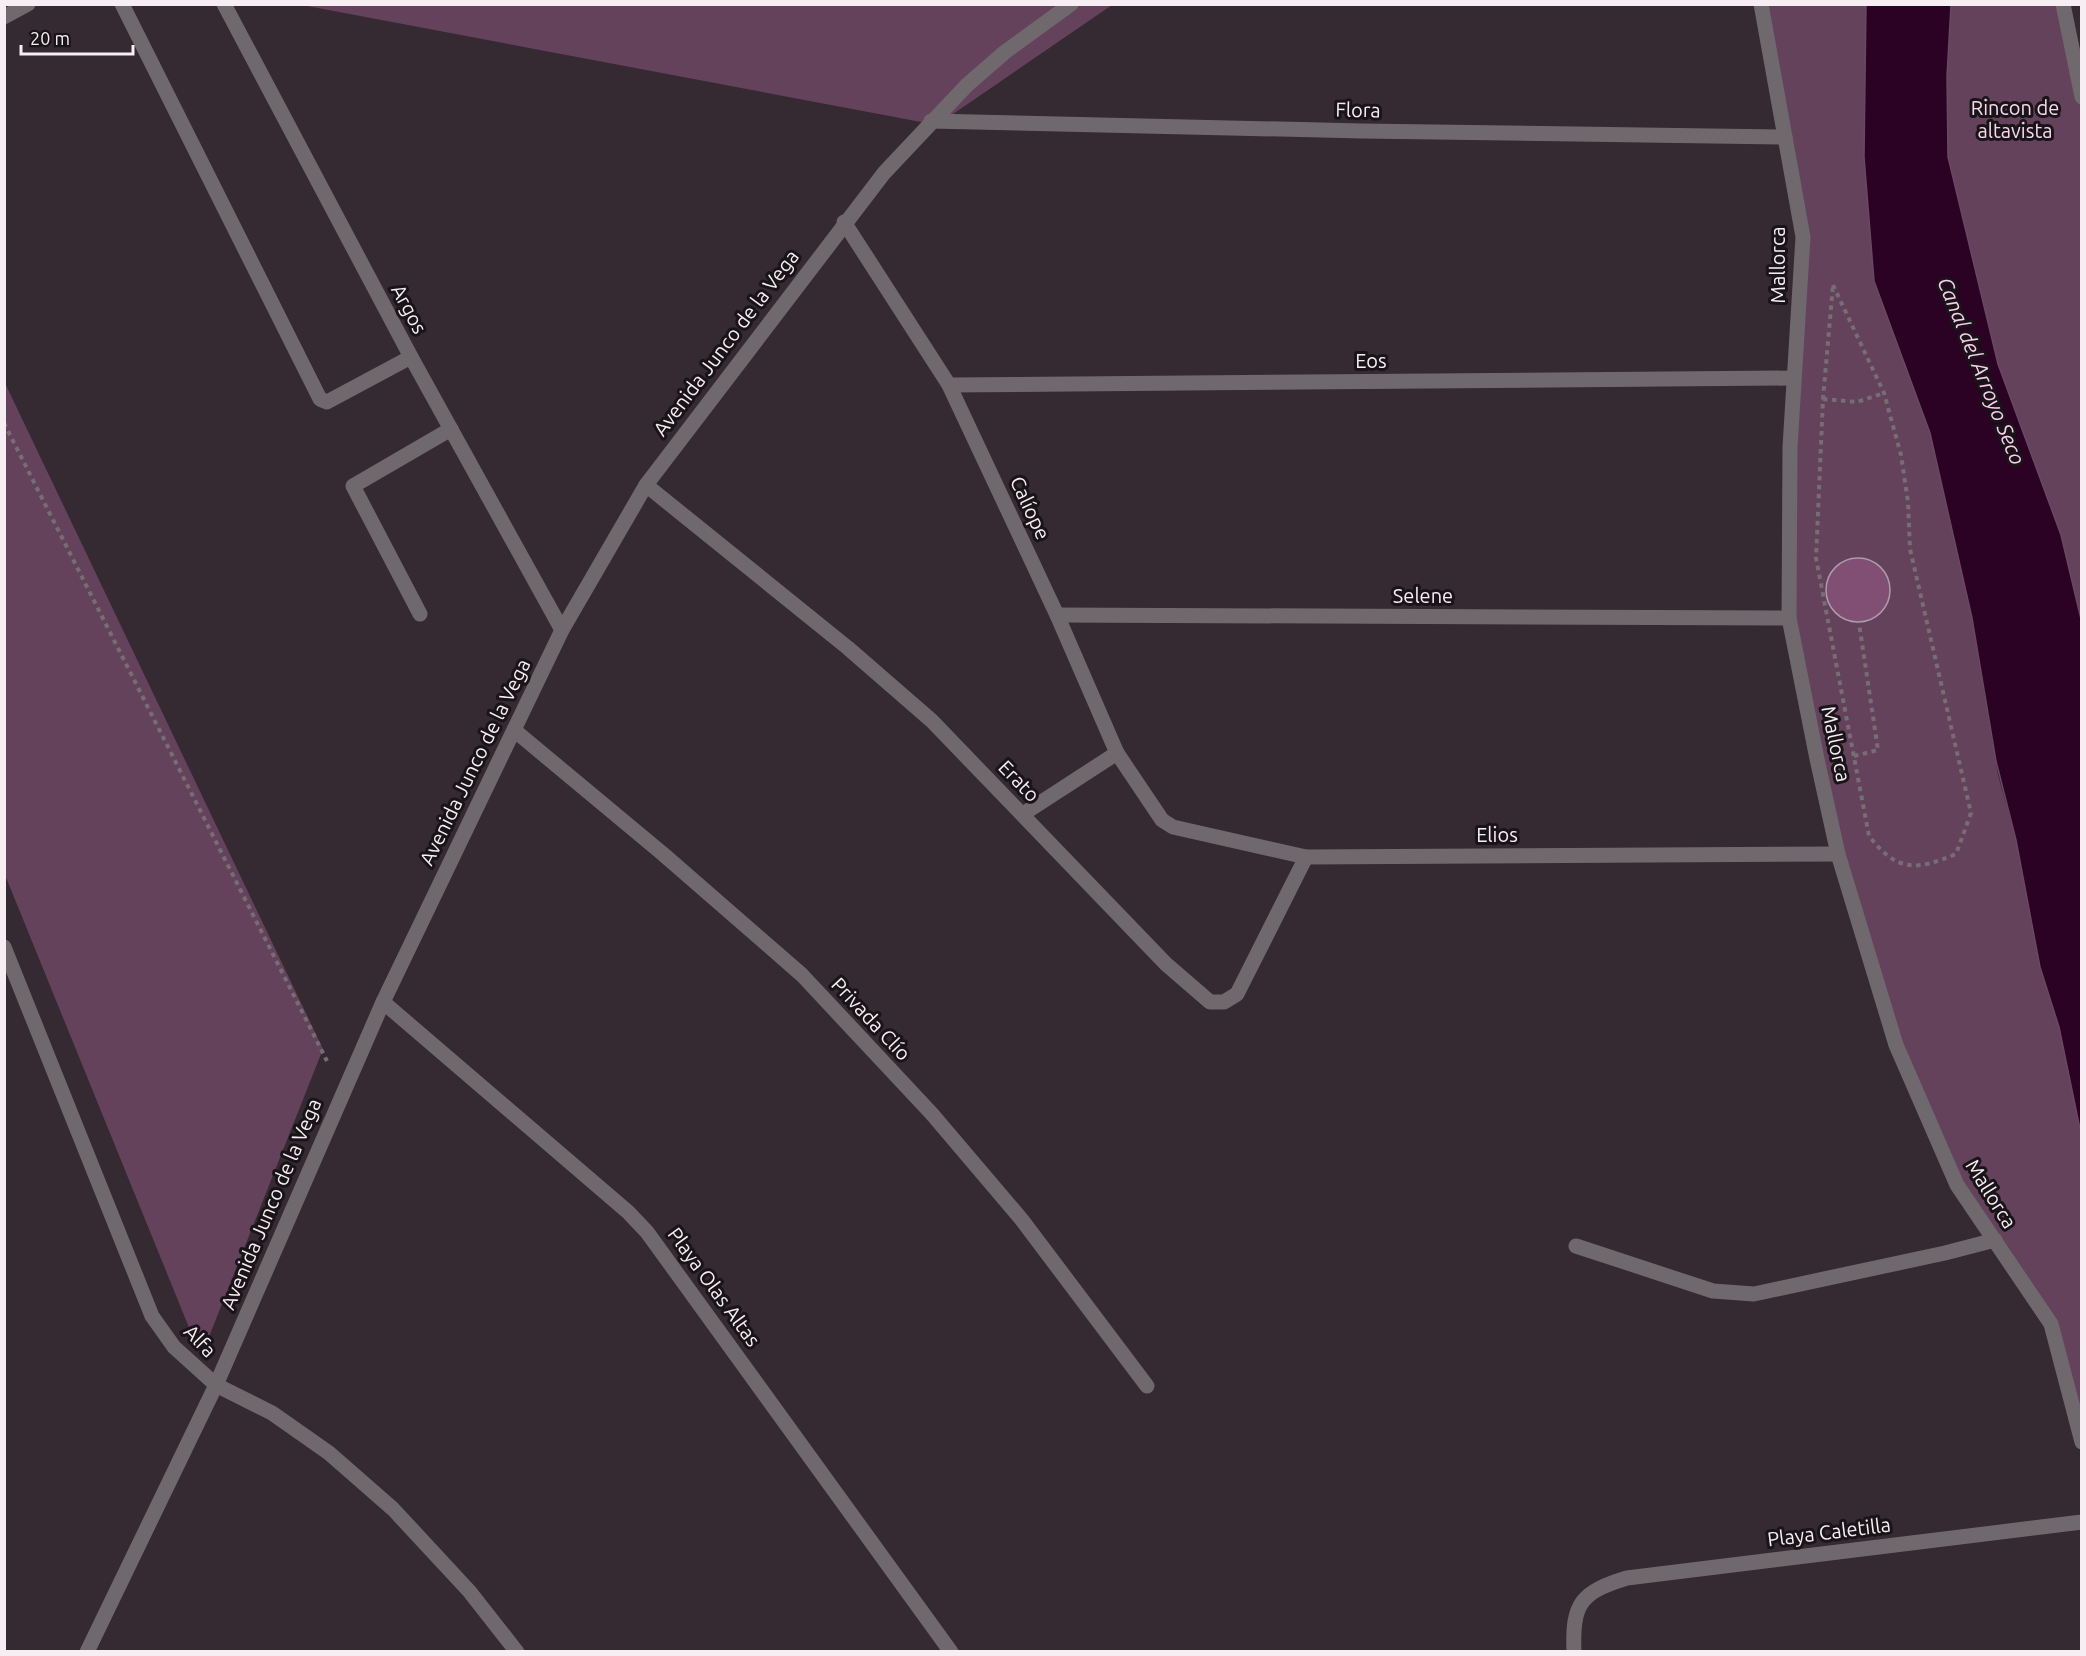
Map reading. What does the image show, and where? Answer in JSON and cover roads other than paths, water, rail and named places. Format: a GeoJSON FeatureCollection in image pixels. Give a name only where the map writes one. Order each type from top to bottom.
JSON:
{"type":"FeatureCollection","features":[{"type":"Feature","properties":{"kind":"street"},"geometry":{"type":"LineString","coordinates":[[4,16],[28,4]]}},
{"type":"Feature","properties":{"kind":"street"},"geometry":{"type":"LineString","coordinates":[[122,4],[320,399],[327,402],[411,357]]}},
{"type":"Feature","properties":{"kind":"street","name":"Argos"},"geometry":{"type":"LineString","coordinates":[[224,4],[411,357],[562,630]]}},
{"type":"Feature","properties":{"kind":"street","name":"Avenida Junco de la Vega"},"geometry":{"type":"LineString","coordinates":[[87,1652],[216,1385],[342,1091],[383,1002],[562,630],[646,485],[844,222],[931,121],[1005,52],[1071,4]]}},
{"type":"Feature","properties":{"kind":"street","name":"Mallorca"},"geometry":{"type":"LineString","coordinates":[[1761,4],[1803,237],[1788,516],[1789,618],[1839,854],[1896,1045],[1957,1185],[2051,1324],[2082,1442]]}},
{"type":"Feature","properties":{"kind":"street"},"geometry":{"type":"LineString","coordinates":[[2063,4],[2082,97]]}},
{"type":"Feature","properties":{"kind":"street","name":"Flora"},"geometry":{"type":"LineString","coordinates":[[931,121],[1785,137]]}},
{"type":"Feature","properties":{"kind":"street","name":"Calíope"},"geometry":{"type":"LineString","coordinates":[[844,222],[949,385],[1057,615],[1117,753],[1162,820]]}},
{"type":"Feature","properties":{"kind":"street","name":"Eos"},"geometry":{"type":"LineString","coordinates":[[949,385],[1794,378]]}},
{"type":"Feature","properties":{"kind":"street"},"geometry":{"type":"LineString","coordinates":[[420,614],[353,486],[451,429]]}},
{"type":"Feature","properties":{"kind":"street","name":"Erato"},"geometry":{"type":"LineString","coordinates":[[646,485],[890,684],[932,722],[1166,964],[1210,1002],[1231,1000],[1237,994],[1306,857]]}},
{"type":"Feature","properties":{"kind":"street","name":"Selene"},"geometry":{"type":"LineString","coordinates":[[1057,615],[1789,618]]}},
{"type":"Feature","properties":{"kind":"street","name":"Privada Clío"},"geometry":{"type":"LineString","coordinates":[[514,730],[663,854],[802,975],[932,1114],[1022,1220],[1147,1386]]}},
{"type":"Feature","properties":{"kind":"street"},"geometry":{"type":"LineString","coordinates":[[1023,814],[1117,753]]}},
{"type":"Feature","properties":{"kind":"street","name":"Elios"},"geometry":{"type":"LineString","coordinates":[[1162,820],[1185,831],[1306,857],[1839,854]]}},
{"type":"Feature","properties":{"kind":"street","name":"Alfa"},"geometry":{"type":"LineString","coordinates":[[4,947],[152,1316],[174,1347],[216,1385],[272,1413],[320,1447],[393,1509],[470,1592],[517,1652]]}},
{"type":"Feature","properties":{"kind":"street","name":"Playa Olas Altas"},"geometry":{"type":"LineString","coordinates":[[383,1002],[628,1212],[647,1232],[951,1652]]}},
{"type":"Feature","properties":{"kind":"street"},"geometry":{"type":"LineString","coordinates":[[1576,1246],[1713,1291],[1754,1294],[1995,1240]]}},
{"type":"Feature","properties":{"kind":"street","name":"Playa Caletilla"},"geometry":{"type":"LineString","coordinates":[[1574,1652],[1573,1628],[1579,1604],[1586,1595],[1603,1585],[1627,1578],[2082,1522]]}},
{"type":"Feature","properties":{"kind":"water","name":"Canal del Arroyo Seco"},"geometry":{"type":"Polygon","coordinates":[[[1866,5],[1951,5],[1947,76],[1948,157],[1998,364],[2061,535],[2081,619],[2081,1134],[2059,1027],[2040,967],[2016,840],[1996,761],[1972,618],[1930,433],[1874,281],[1864,157],[1866,5]]]}},
{"type":"Feature","properties":{"kind":"park label","name":"Rincon de altavista"},"geometry":{"type":"Point","coordinates":[2015,120]}}]}
